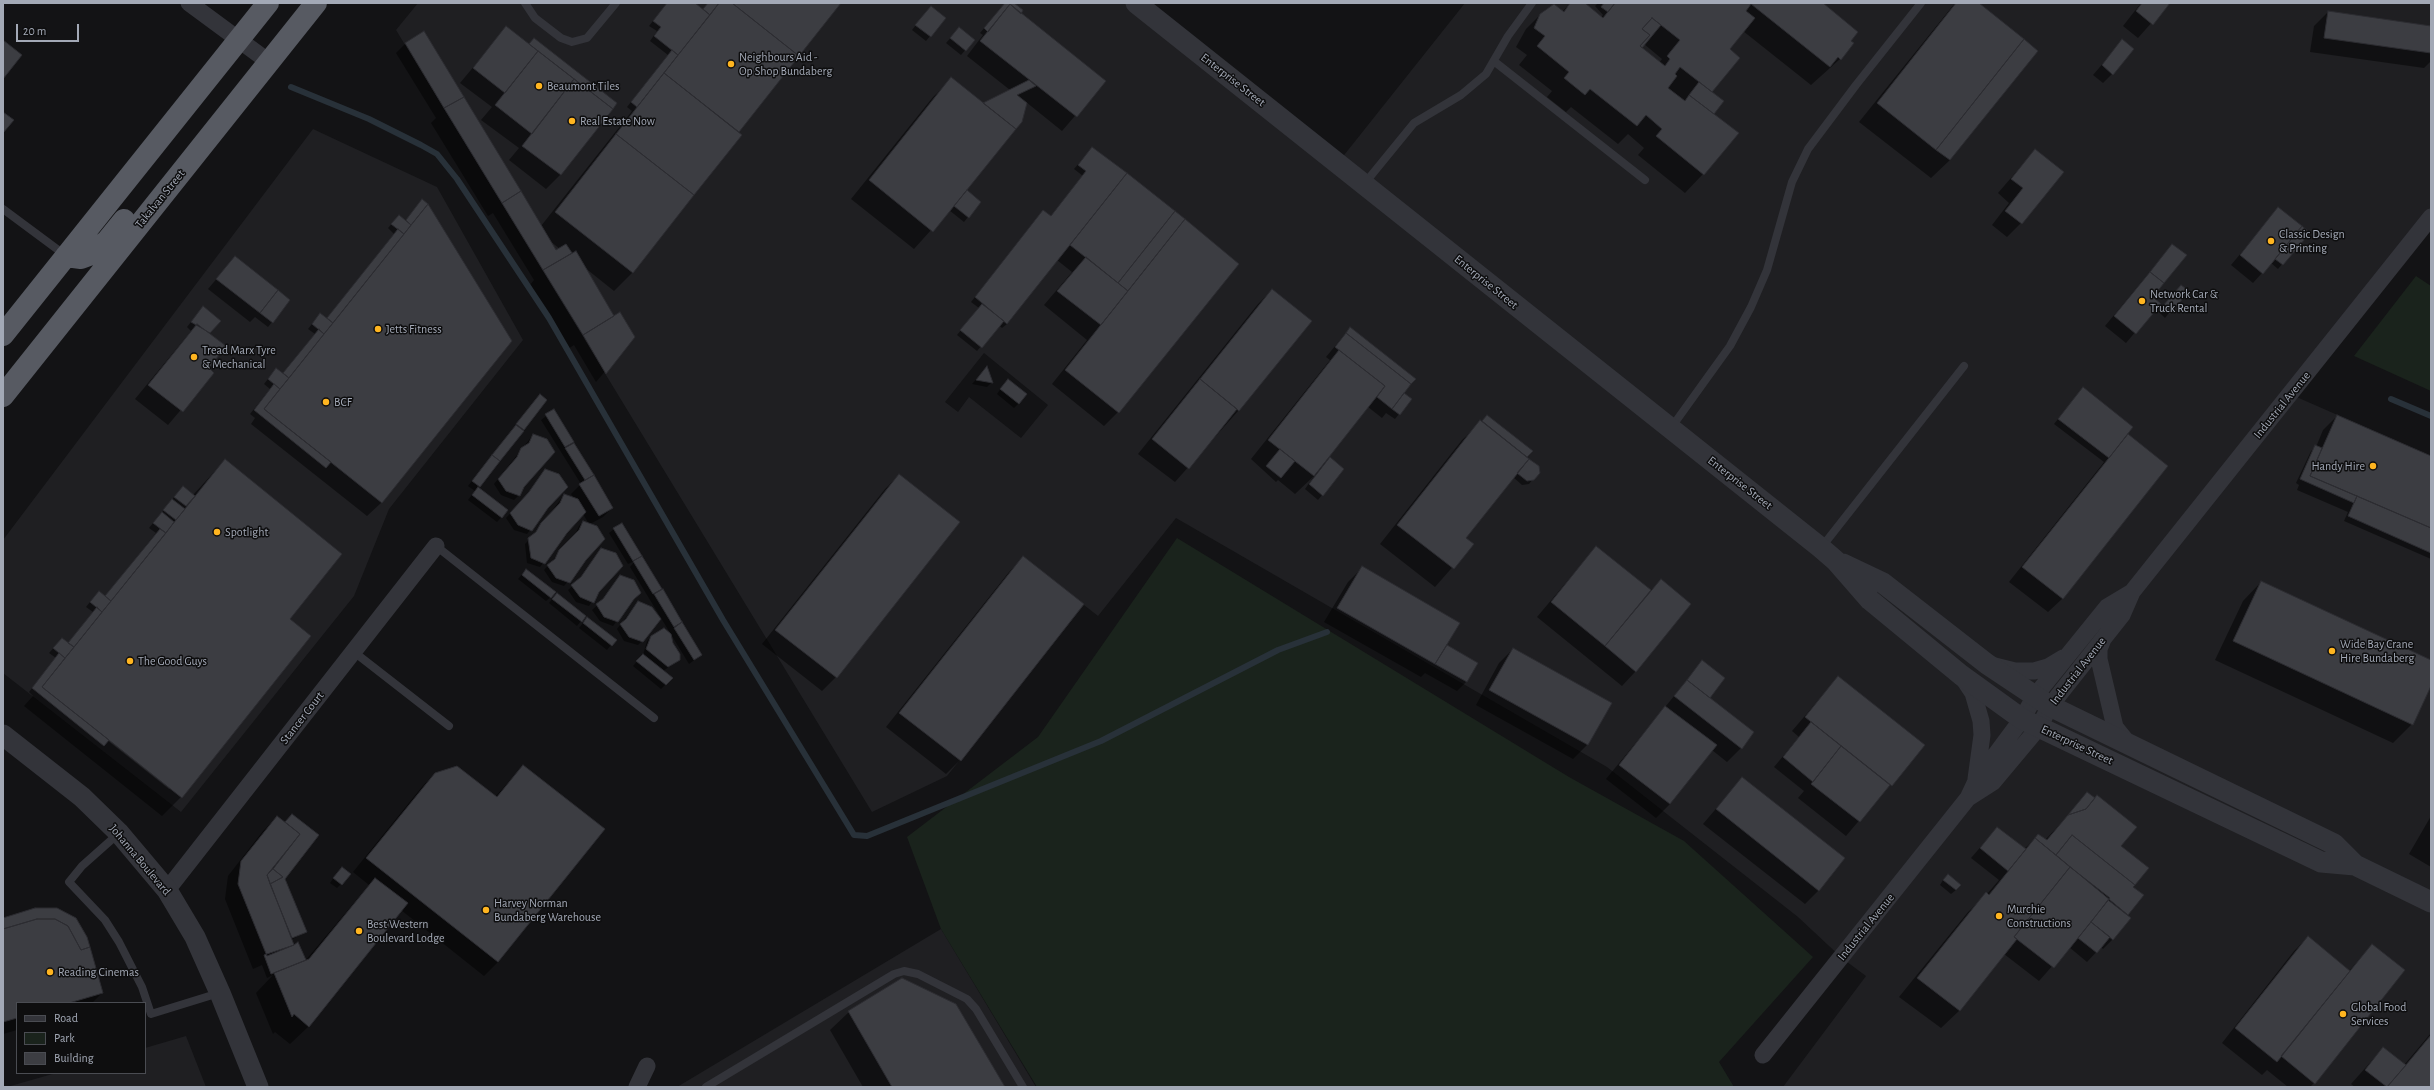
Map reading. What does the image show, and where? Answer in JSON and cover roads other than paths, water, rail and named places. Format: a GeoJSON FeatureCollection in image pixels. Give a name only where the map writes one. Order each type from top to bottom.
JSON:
{"type":"FeatureCollection","features":[{"type":"Feature","properties":{"kind":"highway"},"geometry":{"type":"LineString","coordinates":[[3,335],[268,3]]}},
{"type":"Feature","properties":{"kind":"highway","name":"Takalvan Street"},"geometry":{"type":"LineString","coordinates":[[3,396],[316,3]]}},
{"type":"Feature","properties":{"kind":"highway"},"geometry":{"type":"LineString","coordinates":[[66,256],[80,258],[98,250],[130,213],[172,183]]}},
{"type":"Feature","properties":{"kind":"street"},"geometry":{"type":"LineString","coordinates":[[189,3],[269,62]]}},
{"type":"Feature","properties":{"kind":"street","name":"Enterprise Street"},"geometry":{"type":"LineString","coordinates":[[1136,3],[1829,554],[1870,600],[1961,675],[2030,723],[2321,862],[2355,865]]}},
{"type":"Feature","properties":{"kind":"street","name":"Industrial Avenue"},"geometry":{"type":"LineString","coordinates":[[2042,701],[2104,637],[2122,615],[2132,592],[2431,217]]}},
{"type":"Feature","properties":{"kind":"street","name":"Stancer Court"},"geometry":{"type":"LineString","coordinates":[[167,890],[436,546]]}},
{"type":"Feature","properties":{"kind":"street","name":"Enterprise Street"},"geometry":{"type":"LineString","coordinates":[[1829,554],[1883,583],[1987,664],[2042,701],[2334,844],[2355,865],[2431,902]]}},
{"type":"Feature","properties":{"kind":"street","name":"Industrial Avenue"},"geometry":{"type":"LineString","coordinates":[[1968,798],[1994,782],[2071,653],[2107,607],[2132,592]]}},
{"type":"Feature","properties":{"kind":"street"},"geometry":{"type":"LineString","coordinates":[[2104,637],[2099,654],[2105,682],[2116,727],[2128,743]]}},
{"type":"Feature","properties":{"kind":"street"},"geometry":{"type":"LineString","coordinates":[[1987,664],[2015,671],[2034,671],[2048,667],[2071,653]]}},
{"type":"Feature","properties":{"kind":"street"},"geometry":{"type":"LineString","coordinates":[[1961,675],[1973,693],[1981,720],[1982,735],[1976,781]]}},
{"type":"Feature","properties":{"kind":"street","name":"Industrial Avenue"},"geometry":{"type":"LineString","coordinates":[[1763,1055],[1968,798],[1976,781],[2030,723]]}},
{"type":"Feature","properties":{"kind":"street","name":"Johanna Boulevard"},"geometry":{"type":"LineString","coordinates":[[3,735],[82,798],[119,833],[167,890],[195,938],[220,993],[258,1087]]}},
{"type":"Feature","properties":{"kind":"street"},"geometry":{"type":"LineString","coordinates":[[637,1087],[647,1066]]}},
{"type":"Feature","properties":{"kind":"lane"},"geometry":{"type":"LineString","coordinates":[[525,3],[535,18],[561,38],[577,42],[587,38],[616,3]]}},
{"type":"Feature","properties":{"kind":"lane"},"geometry":{"type":"LineString","coordinates":[[1364,184],[1414,123],[1474,85],[1495,62],[1508,36],[1532,3]]}},
{"type":"Feature","properties":{"kind":"lane"},"geometry":{"type":"LineString","coordinates":[[1671,429],[1730,346],[1751,307],[1767,270],[1792,182],[1808,149],[1851,90],[1921,3]]}},
{"type":"Feature","properties":{"kind":"lane"},"geometry":{"type":"LineString","coordinates":[[1495,62],[1645,180]]}},
{"type":"Feature","properties":{"kind":"lane"},"geometry":{"type":"LineString","coordinates":[[3,210],[66,256]]}},
{"type":"Feature","properties":{"kind":"lane"},"geometry":{"type":"LineString","coordinates":[[1829,554],[1964,366]]}},
{"type":"Feature","properties":{"kind":"lane"},"geometry":{"type":"LineString","coordinates":[[436,546],[654,718]]}},
{"type":"Feature","properties":{"kind":"lane"},"geometry":{"type":"LineString","coordinates":[[354,652],[449,726]]}},
{"type":"Feature","properties":{"kind":"lane"},"geometry":{"type":"LineString","coordinates":[[119,833],[82,866],[69,882],[105,920],[119,942],[142,987],[151,1014],[220,993]]}},
{"type":"Feature","properties":{"kind":"lane"},"geometry":{"type":"LineString","coordinates":[[706,1087],[894,974],[904,971],[918,974],[967,999],[976,1008],[1023,1087]]}},
{"type":"Feature","properties":{"kind":"waterway"},"geometry":{"type":"LineString","coordinates":[[291,87],[369,119],[421,145],[437,154],[457,179],[549,318],[723,620],[854,835],[867,836],[1101,741],[1278,650],[1327,632]]}},
{"type":"Feature","properties":{"kind":"waterway"},"geometry":{"type":"LineString","coordinates":[[2391,399],[2431,416]]}},
{"type":"Feature","properties":{"kind":"place","name":"Neighbours Aid - Op Shop Bundaberg"},"geometry":{"type":"Point","coordinates":[731,64]}},
{"type":"Feature","properties":{"kind":"place","name":"Beaumont Tiles"},"geometry":{"type":"Point","coordinates":[539,86]}},
{"type":"Feature","properties":{"kind":"place","name":"Real Estate Now"},"geometry":{"type":"Point","coordinates":[572,121]}},
{"type":"Feature","properties":{"kind":"place","name":"Classic Design & Printing"},"geometry":{"type":"Point","coordinates":[2271,241]}},
{"type":"Feature","properties":{"kind":"place","name":"Network Car & Truck Rental"},"geometry":{"type":"Point","coordinates":[2142,301]}},
{"type":"Feature","properties":{"kind":"place","name":"Jetts Fitness"},"geometry":{"type":"Point","coordinates":[378,329]}},
{"type":"Feature","properties":{"kind":"place","name":"Tread Marx Tyre & Mechanical"},"geometry":{"type":"Point","coordinates":[194,357]}},
{"type":"Feature","properties":{"kind":"place","name":"BCF"},"geometry":{"type":"Point","coordinates":[326,402]}},
{"type":"Feature","properties":{"kind":"place","name":"Handy Hire"},"geometry":{"type":"Point","coordinates":[2373,466]}},
{"type":"Feature","properties":{"kind":"place","name":"Spotlight"},"geometry":{"type":"Point","coordinates":[217,532]}},
{"type":"Feature","properties":{"kind":"place","name":"Wide Bay Crane Hire Bundaberg"},"geometry":{"type":"Point","coordinates":[2332,651]}},
{"type":"Feature","properties":{"kind":"place","name":"The Good Guys"},"geometry":{"type":"Point","coordinates":[130,661]}},
{"type":"Feature","properties":{"kind":"place","name":"Harvey Norman Bundaberg Warehouse"},"geometry":{"type":"Point","coordinates":[486,910]}},
{"type":"Feature","properties":{"kind":"place","name":"Murchie Constructions"},"geometry":{"type":"Point","coordinates":[1999,916]}},
{"type":"Feature","properties":{"kind":"place","name":"Best Western Boulevard Lodge"},"geometry":{"type":"Point","coordinates":[359,931]}},
{"type":"Feature","properties":{"kind":"place","name":"Reading Cinemas"},"geometry":{"type":"Point","coordinates":[50,972]}},
{"type":"Feature","properties":{"kind":"place","name":"Global Food Services"},"geometry":{"type":"Point","coordinates":[2343,1014]}}]}
